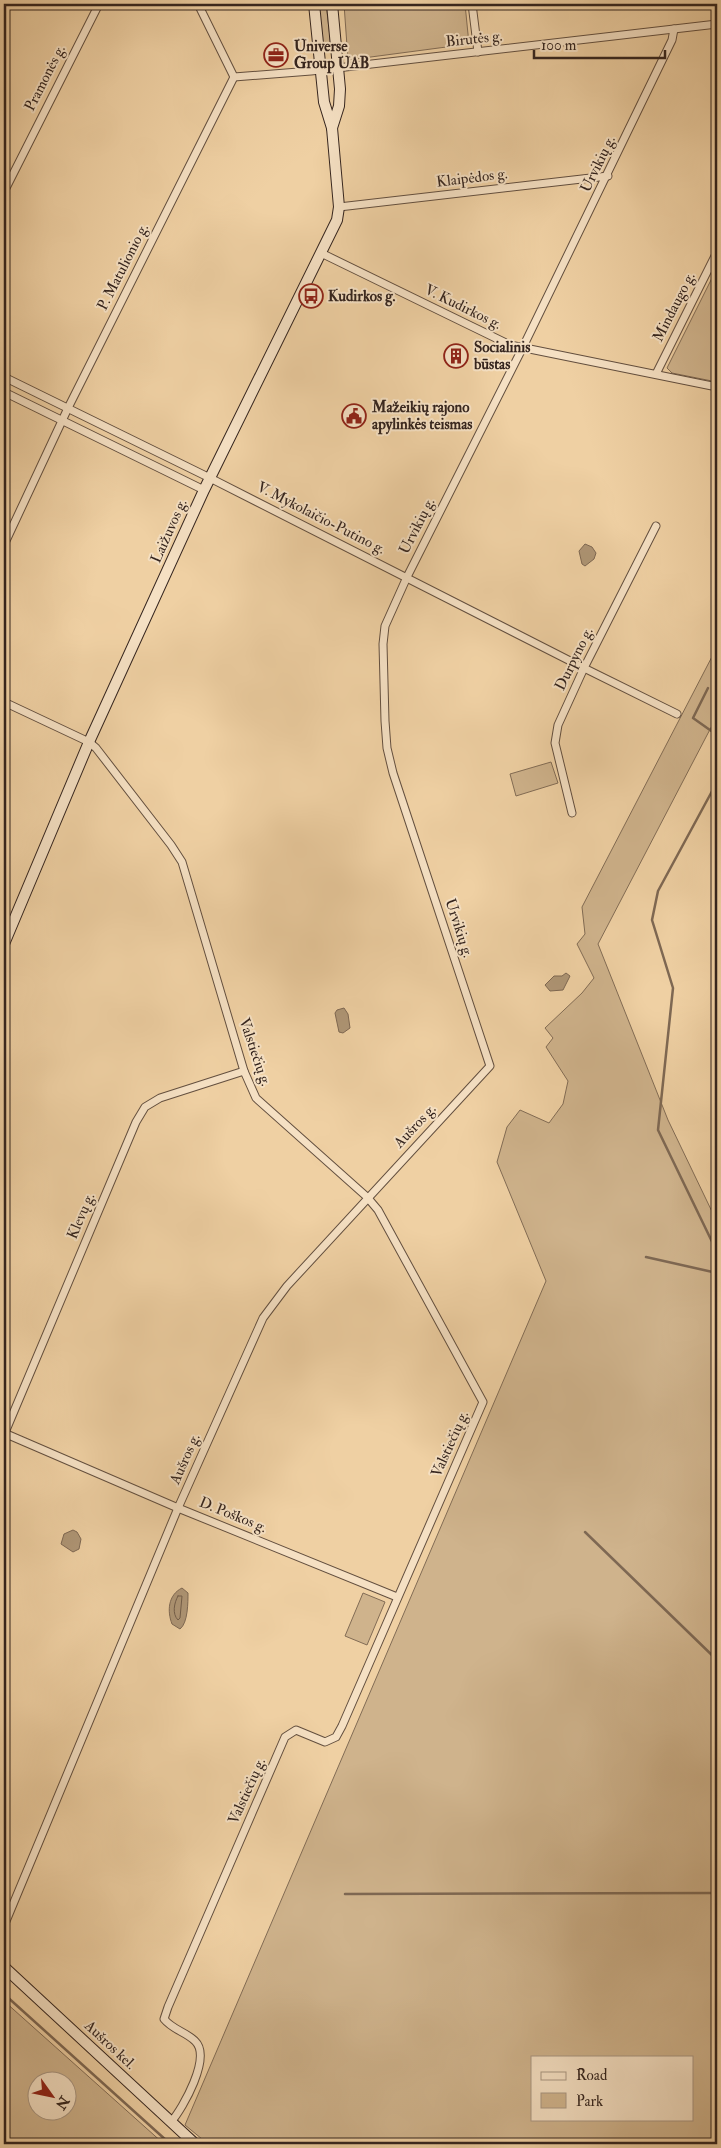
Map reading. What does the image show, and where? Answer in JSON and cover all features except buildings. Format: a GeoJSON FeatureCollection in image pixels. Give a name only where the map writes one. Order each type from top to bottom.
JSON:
{"type":"FeatureCollection","features":[{"type":"Feature","properties":{"kind":"main road"},"geometry":{"type":"LineString","coordinates":[[314,4],[324,102],[332,128]]}},
{"type":"Feature","properties":{"kind":"main road"},"geometry":{"type":"LineString","coordinates":[[332,4],[339,67],[339,106],[332,128]]}},
{"type":"Feature","properties":{"kind":"main road","name":"Laižuvos g."},"geometry":{"type":"LineString","coordinates":[[4,944],[89,742],[204,490],[336,220],[339,207],[332,128]]}},
{"type":"Feature","properties":{"kind":"main road","name":"Aušros kel."},"geometry":{"type":"LineString","coordinates":[[4,1967],[195,2144]]}},
{"type":"Feature","properties":{"kind":"street","name":"Pramonės g."},"geometry":{"type":"LineString","coordinates":[[4,192],[99,4]]}},
{"type":"Feature","properties":{"kind":"street"},"geometry":{"type":"LineString","coordinates":[[198,4],[234,77]]}},
{"type":"Feature","properties":{"kind":"street"},"geometry":{"type":"LineString","coordinates":[[472,4],[478,52]]}},
{"type":"Feature","properties":{"kind":"street","name":"Birutės g."},"geometry":{"type":"LineString","coordinates":[[234,77],[478,52],[717,24]]}},
{"type":"Feature","properties":{"kind":"street","name":"Urvikių g."},"geometry":{"type":"LineString","coordinates":[[490,1066],[393,773],[387,748],[383,644],[385,626],[407,577],[608,176],[672,40],[674,29]]}},
{"type":"Feature","properties":{"kind":"street","name":"P. Matulionio g."},"geometry":{"type":"LineString","coordinates":[[4,545],[68,408],[234,77]]}},
{"type":"Feature","properties":{"kind":"street","name":"Klaipėdos g."},"geometry":{"type":"LineString","coordinates":[[339,207],[608,176]]}},
{"type":"Feature","properties":{"kind":"street","name":"Mindaugo g."},"geometry":{"type":"LineString","coordinates":[[656,374],[717,252]]}},
{"type":"Feature","properties":{"kind":"street","name":"V. Kudirkos g."},"geometry":{"type":"LineString","coordinates":[[321,253],[510,345],[717,387]]}},
{"type":"Feature","properties":{"kind":"street","name":"V. Mykolaičio-Putino g."},"geometry":{"type":"LineString","coordinates":[[4,377],[210,478],[677,714]]}},
{"type":"Feature","properties":{"kind":"street"},"geometry":{"type":"LineString","coordinates":[[4,392],[204,490]]}},
{"type":"Feature","properties":{"kind":"street","name":"Durpyno g."},"geometry":{"type":"LineString","coordinates":[[572,813],[555,743],[558,725],[584,668],[656,526]]}},
{"type":"Feature","properties":{"kind":"street"},"geometry":{"type":"LineString","coordinates":[[4,702],[89,742]]}},
{"type":"Feature","properties":{"kind":"street","name":"Valstiečių g."},"geometry":{"type":"LineString","coordinates":[[89,742],[96,748],[171,844],[182,862],[244,1071],[256,1098],[367,1197],[378,1210],[483,1402],[336,1737],[325,1742],[296,1730],[285,1737],[164,2019],[170,2027],[196,2042],[201,2053],[200,2066],[185,2101],[171,2122]]}},
{"type":"Feature","properties":{"kind":"street","name":"Aušros g."},"geometry":{"type":"LineString","coordinates":[[4,1926],[11,1914],[178,1508],[263,1318],[287,1286],[367,1197],[490,1066]]}},
{"type":"Feature","properties":{"kind":"street","name":"Klevų g."},"geometry":{"type":"LineString","coordinates":[[4,1434],[136,1122],[145,1107],[160,1098],[244,1071]]}},
{"type":"Feature","properties":{"kind":"street","name":"D. Poškos g."},"geometry":{"type":"LineString","coordinates":[[4,1434],[178,1508],[397,1597]]}},
{"type":"Feature","properties":{"kind":"green space"},"geometry":{"type":"Polygon","coordinates":[[[318,4],[326,4],[331,45],[323,46],[318,4]]]}},
{"type":"Feature","properties":{"kind":"green space"},"geometry":{"type":"Polygon","coordinates":[[[344,4],[465,4],[469,44],[348,60],[344,4]]]}},
{"type":"Feature","properties":{"kind":"green space"},"geometry":{"type":"Polygon","coordinates":[[[717,268],[717,382],[672,373],[667,368],[717,268]]]}},
{"type":"Feature","properties":{"kind":"green space"},"geometry":{"type":"Polygon","coordinates":[[[717,647],[717,716],[598,944],[668,1120],[717,1222],[717,2144],[208,2144],[185,2125],[546,1281],[497,1162],[507,1127],[520,1110],[549,1123],[563,1104],[568,1081],[546,1047],[553,1038],[545,1028],[582,993],[594,978],[577,944],[585,934],[582,907],[717,647]]]}},
{"type":"Feature","properties":{"kind":"green space"},"geometry":{"type":"Polygon","coordinates":[[[551,762],[558,783],[516,796],[510,774],[551,762]]]}},
{"type":"Feature","properties":{"kind":"green space"},"geometry":{"type":"Polygon","coordinates":[[[363,1593],[385,1602],[367,1645],[345,1636],[363,1593]]]}},
{"type":"Feature","properties":{"kind":"green space"},"geometry":{"type":"Polygon","coordinates":[[[4,2001],[164,2144],[4,2144],[4,2001]]]}},
{"type":"Feature","properties":{"kind":"water"},"geometry":{"type":"Polygon","coordinates":[[[585,544],[592,547],[596,553],[594,559],[585,566],[582,564],[579,551],[585,544]]]}},
{"type":"Feature","properties":{"kind":"water"},"geometry":{"type":"Polygon","coordinates":[[[566,973],[570,976],[563,990],[550,991],[545,985],[554,976],[562,976],[566,973]]]}},
{"type":"Feature","properties":{"kind":"water"},"geometry":{"type":"Polygon","coordinates":[[[344,1008],[348,1014],[350,1028],[343,1033],[339,1032],[335,1013],[337,1010],[344,1008]]]}},
{"type":"Feature","properties":{"kind":"water"},"geometry":{"type":"Polygon","coordinates":[[[73,1530],[77,1532],[81,1539],[79,1549],[73,1552],[61,1544],[64,1534],[73,1530]]]}},
{"type":"Feature","properties":{"kind":"water"},"geometry":{"type":"Polygon","coordinates":[[[182,1588],[188,1593],[188,1602],[185,1622],[180,1629],[172,1624],[169,1609],[171,1599],[182,1588]]]}},
{"type":"Feature","properties":{"kind":"waterway"},"geometry":{"type":"LineString","coordinates":[[708,688],[693,718],[717,735]]}},
{"type":"Feature","properties":{"kind":"waterway"},"geometry":{"type":"LineString","coordinates":[[717,782],[658,891],[652,920],[673,988],[658,1130],[717,1252]]}},
{"type":"Feature","properties":{"kind":"waterway"},"geometry":{"type":"LineString","coordinates":[[646,1257],[717,1273]]}},
{"type":"Feature","properties":{"kind":"waterway"},"geometry":{"type":"LineString","coordinates":[[585,1532],[717,1660]]}},
{"type":"Feature","properties":{"kind":"waterway"},"geometry":{"type":"LineString","coordinates":[[345,1894],[717,1893]]}},
{"type":"Feature","properties":{"kind":"waterway"},"geometry":{"type":"LineString","coordinates":[[4,1994],[167,2141]]}},
{"type":"Feature","properties":{"kind":"place","name":"Universe Group UAB"},"geometry":{"type":"Point","coordinates":[276,55]}},
{"type":"Feature","properties":{"kind":"place","name":"Kudirkos g."},"geometry":{"type":"Point","coordinates":[311,296]}},
{"type":"Feature","properties":{"kind":"place","name":"Socialinis būstas"},"geometry":{"type":"Point","coordinates":[456,356]}},
{"type":"Feature","properties":{"kind":"place","name":"Mažeikių rajono apylinkės teismas"},"geometry":{"type":"Point","coordinates":[354,416]}}]}
